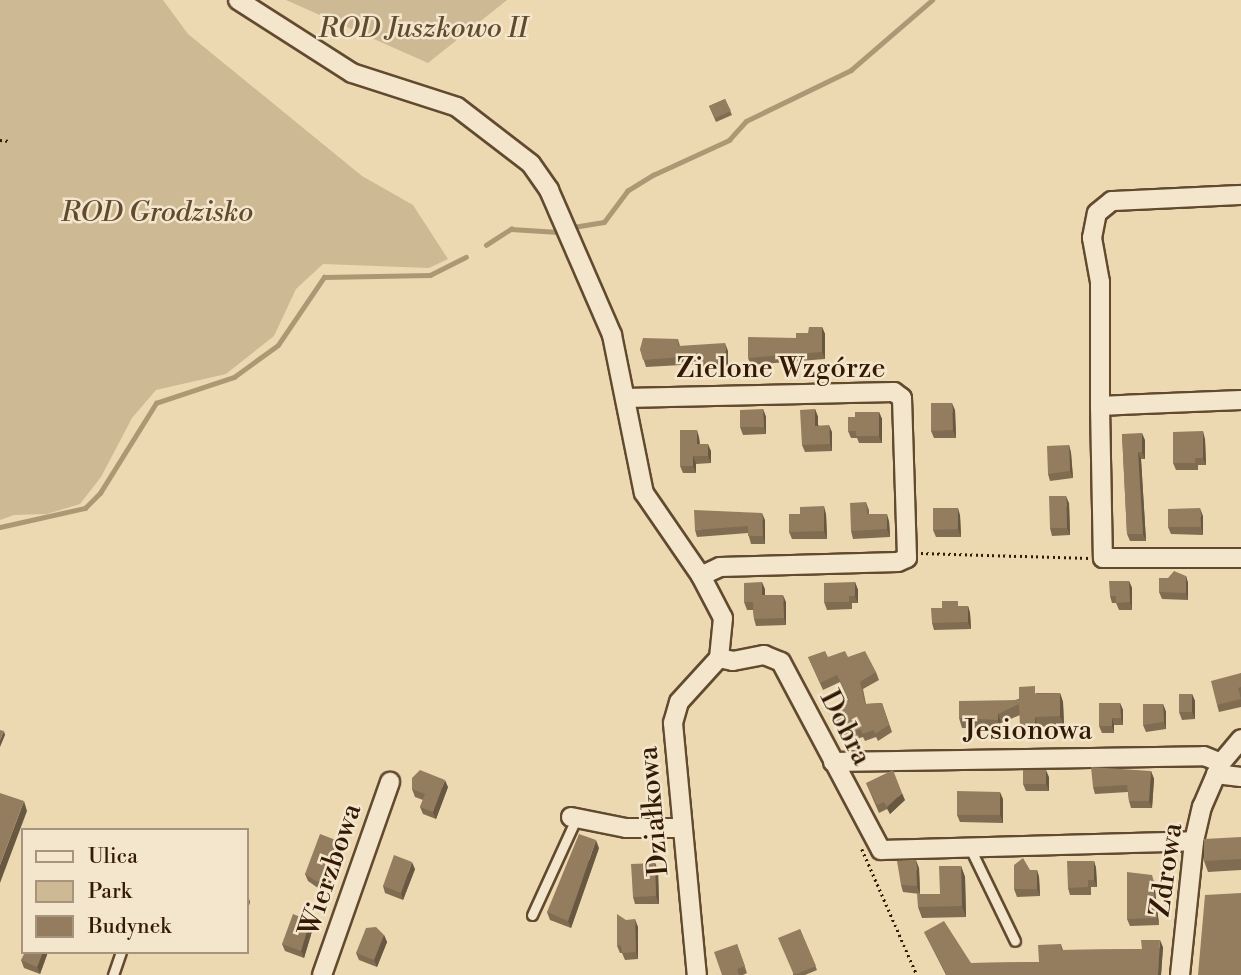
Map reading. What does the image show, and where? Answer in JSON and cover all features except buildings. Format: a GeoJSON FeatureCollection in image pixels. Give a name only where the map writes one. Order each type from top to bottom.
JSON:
{"type":"FeatureCollection","features":[{"type":"Feature","properties":{"kind":"street"},"geometry":{"type":"LineString","coordinates":[[238,0],[352,73],[457,107],[531,164],[549,190],[612,335],[643,493],[701,576],[723,618],[719,658]]}},
{"type":"Feature","properties":{"kind":"street"},"geometry":{"type":"LineString","coordinates":[[1241,195],[1112,201],[1097,213],[1092,237],[1100,282],[1103,558],[1241,558]]}},
{"type":"Feature","properties":{"kind":"street","name":"Zielone Wzgórze"},"geometry":{"type":"LineString","coordinates":[[625,398],[901,395],[908,553]]}},
{"type":"Feature","properties":{"kind":"street"},"geometry":{"type":"LineString","coordinates":[[1100,406],[1241,400]]}},
{"type":"Feature","properties":{"kind":"street"},"geometry":{"type":"LineString","coordinates":[[701,576],[720,567],[898,562],[908,553]]}},
{"type":"Feature","properties":{"kind":"street","name":"Dobra"},"geometry":{"type":"LineString","coordinates":[[719,658],[776,657],[834,762],[871,839]]}},
{"type":"Feature","properties":{"kind":"street","name":"Działkowa"},"geometry":{"type":"LineString","coordinates":[[697,975],[682,828],[675,714],[686,692],[719,658]]}},
{"type":"Feature","properties":{"kind":"street","name":"Zdrowa"},"geometry":{"type":"LineString","coordinates":[[1180,975],[1194,841],[1219,768],[1241,739]]}},
{"type":"Feature","properties":{"kind":"street","name":"Jesionowa"},"geometry":{"type":"LineString","coordinates":[[834,762],[1204,756],[1219,768]]}},
{"type":"Feature","properties":{"kind":"street"},"geometry":{"type":"LineString","coordinates":[[1219,768],[1241,777]]}},
{"type":"Feature","properties":{"kind":"street","name":"Wierzbowa"},"geometry":{"type":"LineString","coordinates":[[322,975],[390,782]]}},
{"type":"Feature","properties":{"kind":"street"},"geometry":{"type":"LineString","coordinates":[[573,818],[626,828],[682,828]]}},
{"type":"Feature","properties":{"kind":"street"},"geometry":{"type":"LineString","coordinates":[[871,839],[886,850],[1194,841]]}},
{"type":"Feature","properties":{"kind":"lane"},"geometry":{"type":"LineString","coordinates":[[532,915],[573,818]]}},
{"type":"Feature","properties":{"kind":"lane"},"geometry":{"type":"LineString","coordinates":[[970,848],[1015,941]]}},
{"type":"Feature","properties":{"kind":"lane"},"geometry":{"type":"LineString","coordinates":[[113,975],[120,954]]}},
{"type":"Feature","properties":{"kind":"path"},"geometry":{"type":"LineString","coordinates":[[0,140],[10,141]]}},
{"type":"Feature","properties":{"kind":"path"},"geometry":{"type":"LineString","coordinates":[[908,553],[1103,558]]}},
{"type":"Feature","properties":{"kind":"path"},"geometry":{"type":"LineString","coordinates":[[871,839],[859,851],[917,975]]}},
{"type":"Feature","properties":{"kind":"green space","name":"ROD Grodzisko"},"geometry":{"type":"Polygon","coordinates":[[[0,0],[163,0],[188,34],[362,176],[413,205],[448,259],[429,268],[323,264],[296,289],[274,336],[226,374],[156,390],[132,418],[101,477],[80,504],[47,514],[14,515],[0,520],[0,0]]]}},
{"type":"Feature","properties":{"kind":"green space","name":"ROD Juszkowo II"},"geometry":{"type":"Polygon","coordinates":[[[286,0],[507,0],[428,63],[286,0]]]}},
{"type":"Feature","properties":{"kind":"waterway"},"geometry":{"type":"LineString","coordinates":[[573,227],[604,222],[627,191],[653,175],[729,140],[746,121],[851,70],[932,0]]}},
{"type":"Feature","properties":{"kind":"waterway"},"geometry":{"type":"LineString","coordinates":[[486,245],[511,229],[558,232]]}},
{"type":"Feature","properties":{"kind":"waterway"},"geometry":{"type":"LineString","coordinates":[[0,527],[85,508],[100,493],[156,403],[234,377],[278,345],[324,277],[430,275],[466,257]]}}]}
